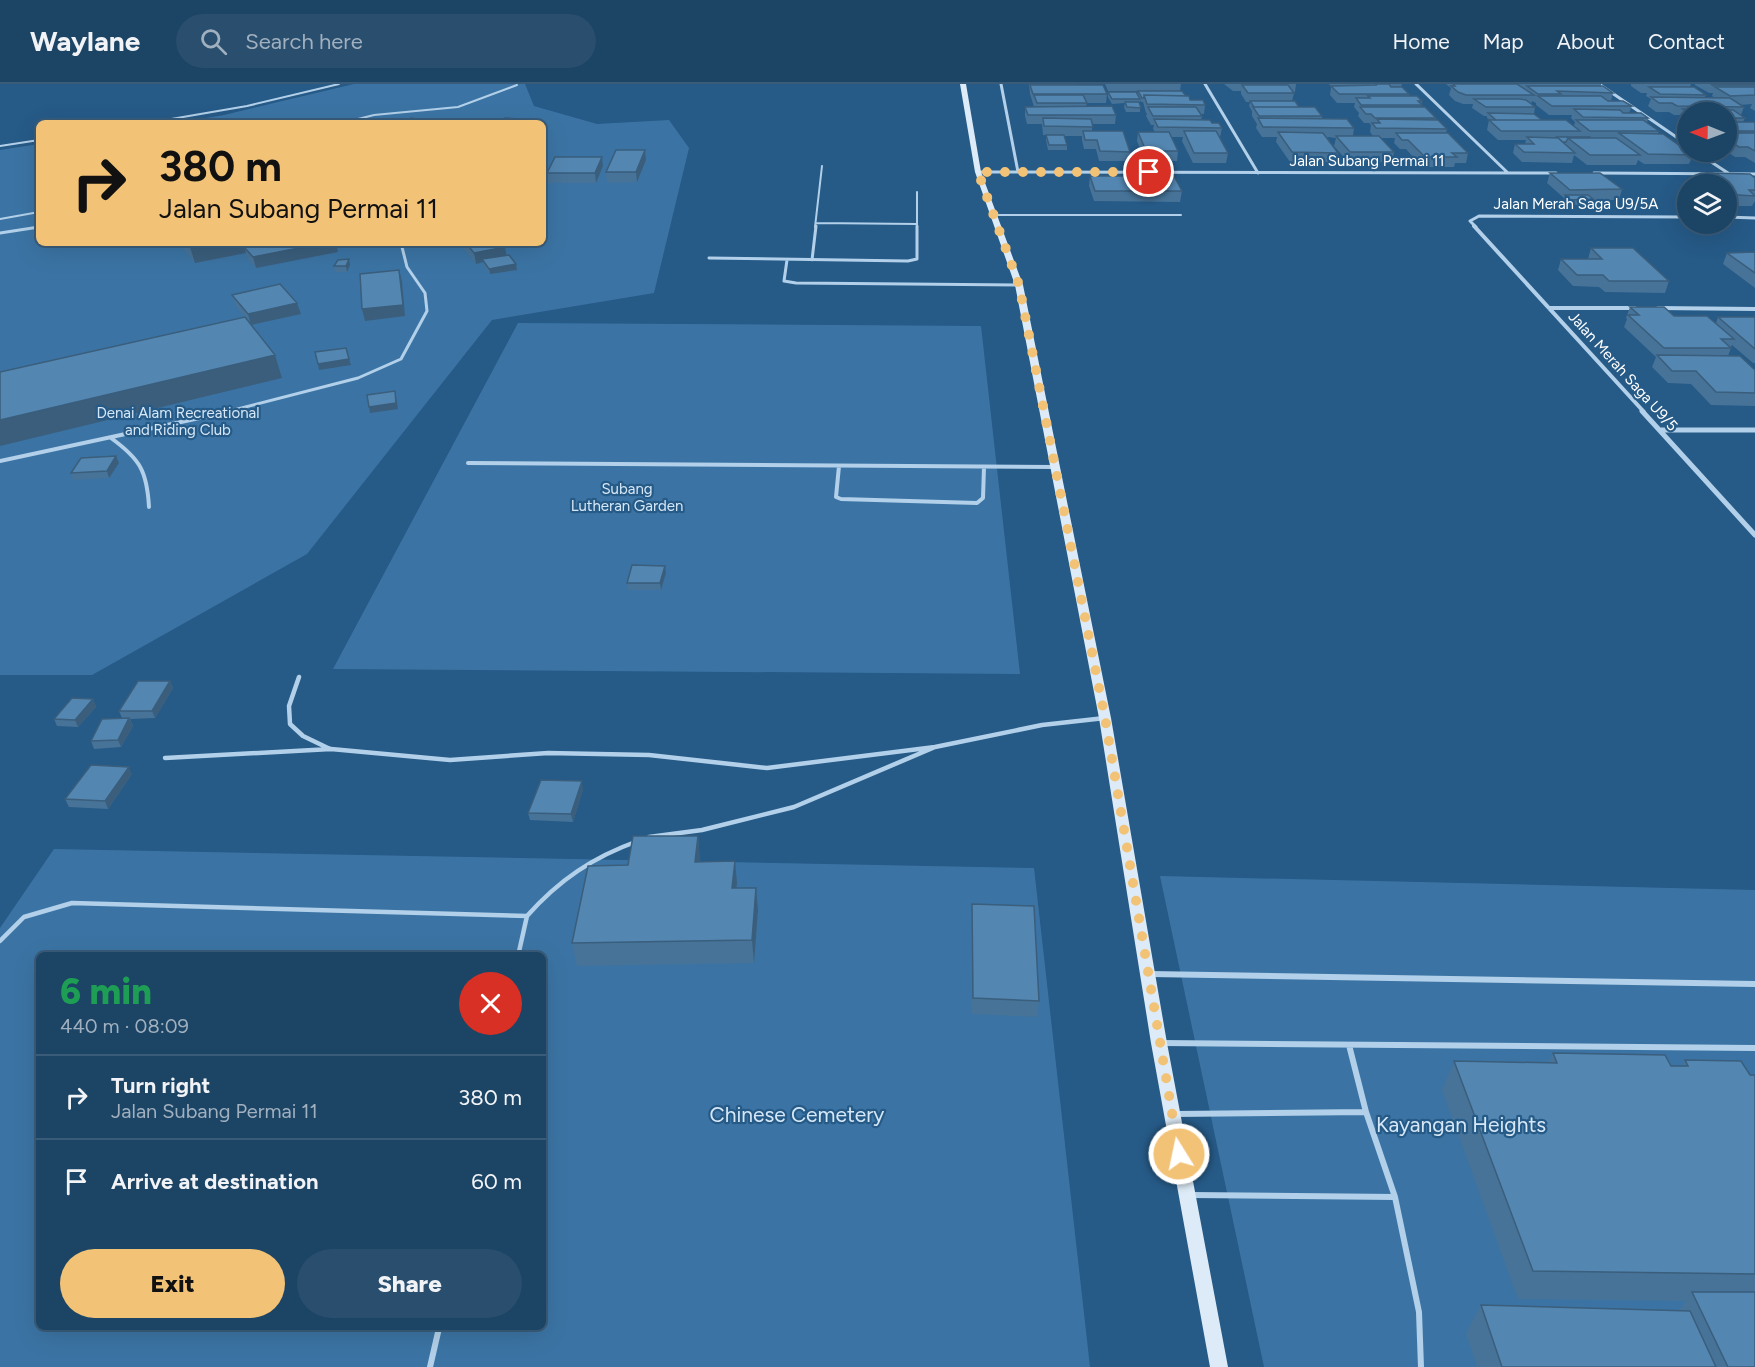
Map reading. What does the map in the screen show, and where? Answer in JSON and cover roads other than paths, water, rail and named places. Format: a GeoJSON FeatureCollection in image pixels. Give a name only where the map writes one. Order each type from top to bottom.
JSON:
{"type":"FeatureCollection","features":[{"type":"Feature","properties":{"kind":"street"},"geometry":{"type":"LineString","coordinates":[[963,84],[978,172],[1019,285],[1105,718],[1159,1043],[1219,1367]]}},
{"type":"Feature","properties":{"kind":"street"},"geometry":{"type":"LineString","coordinates":[[1002,84],[1018,172]]}},
{"type":"Feature","properties":{"kind":"street"},"geometry":{"type":"LineString","coordinates":[[1204,84],[1258,172]]}},
{"type":"Feature","properties":{"kind":"street"},"geometry":{"type":"LineString","coordinates":[[1416,84],[1509,173]]}},
{"type":"Feature","properties":{"kind":"street"},"geometry":{"type":"LineString","coordinates":[[1599,84],[1677,137]]}},
{"type":"Feature","properties":{"kind":"street"},"geometry":{"type":"LineString","coordinates":[[1711,162],[1728,174]]}},
{"type":"Feature","properties":{"kind":"street","name":"Jalan Subang Permai 11"},"geometry":{"type":"LineString","coordinates":[[978,172],[1567,173]]}},
{"type":"Feature","properties":{"kind":"street"},"geometry":{"type":"LineString","coordinates":[[1590,173],[1728,174]]}},
{"type":"Feature","properties":{"kind":"street"},"geometry":{"type":"LineString","coordinates":[[1737,174],[1755,174]]}},
{"type":"Feature","properties":{"kind":"street","name":"Jalan Merah Saga U9/5A"},"geometry":{"type":"LineString","coordinates":[[1471,225],[1472,218],[1479,216],[1677,217]]}},
{"type":"Feature","properties":{"kind":"street"},"geometry":{"type":"LineString","coordinates":[[1737,218],[1755,218]]}},
{"type":"Feature","properties":{"kind":"street","name":"Jalan Merah Saga U9/5"},"geometry":{"type":"LineString","coordinates":[[1471,225],[1755,535]]}},
{"type":"Feature","properties":{"kind":"street"},"geometry":{"type":"LineString","coordinates":[[1549,308],[1641,308]]}},
{"type":"Feature","properties":{"kind":"street"},"geometry":{"type":"LineString","coordinates":[[1652,308],[1755,309]]}},
{"type":"Feature","properties":{"kind":"street"},"geometry":{"type":"LineString","coordinates":[[1660,430],[1755,430]]}},
{"type":"Feature","properties":{"kind":"lane"},"geometry":{"type":"LineString","coordinates":[[165,120],[247,106],[339,84]]}},
{"type":"Feature","properties":{"kind":"lane"},"geometry":{"type":"LineString","coordinates":[[354,120],[374,115],[458,107],[517,85]]}},
{"type":"Feature","properties":{"kind":"lane"},"geometry":{"type":"LineString","coordinates":[[0,146],[36,140]]}},
{"type":"Feature","properties":{"kind":"lane"},"geometry":{"type":"LineString","coordinates":[[812,260],[822,166]]}},
{"type":"Feature","properties":{"kind":"lane"},"geometry":{"type":"LineString","coordinates":[[709,258],[908,261],[917,259],[917,192]]}},
{"type":"Feature","properties":{"kind":"lane"},"geometry":{"type":"LineString","coordinates":[[0,219],[36,213]]}},
{"type":"Feature","properties":{"kind":"lane"},"geometry":{"type":"LineString","coordinates":[[994,215],[1181,215]]}},
{"type":"Feature","properties":{"kind":"lane"},"geometry":{"type":"LineString","coordinates":[[816,223],[917,224]]}},
{"type":"Feature","properties":{"kind":"lane"},"geometry":{"type":"LineString","coordinates":[[0,233],[36,227]]}},
{"type":"Feature","properties":{"kind":"lane"},"geometry":{"type":"LineString","coordinates":[[0,461],[228,412],[358,378],[401,359],[428,311],[425,293],[407,267],[402,246]]}},
{"type":"Feature","properties":{"kind":"lane"},"geometry":{"type":"LineString","coordinates":[[787,260],[784,281],[796,283],[1019,285]]}},
{"type":"Feature","properties":{"kind":"lane"},"geometry":{"type":"LineString","coordinates":[[111,438],[134,454],[144,472],[148,481],[149,507]]}},
{"type":"Feature","properties":{"kind":"lane"},"geometry":{"type":"LineString","coordinates":[[468,463],[1054,467]]}},
{"type":"Feature","properties":{"kind":"lane"},"geometry":{"type":"LineString","coordinates":[[839,466],[836,497],[841,499],[977,503],[983,498],[984,467]]}},
{"type":"Feature","properties":{"kind":"lane"},"geometry":{"type":"LineString","coordinates":[[299,677],[288,702],[288,724],[297,735],[331,749]]}},
{"type":"Feature","properties":{"kind":"lane"},"geometry":{"type":"LineString","coordinates":[[165,758],[331,749],[450,760],[548,753],[649,755],[767,768],[935,747],[1042,725],[1105,718]]}},
{"type":"Feature","properties":{"kind":"lane"},"geometry":{"type":"LineString","coordinates":[[519,952],[527,916],[542,898],[578,867],[616,848],[651,836],[702,830],[794,807],[935,747]]}},
{"type":"Feature","properties":{"kind":"lane"},"geometry":{"type":"LineString","coordinates":[[0,941],[24,917],[72,903],[527,916]]}},
{"type":"Feature","properties":{"kind":"lane"},"geometry":{"type":"LineString","coordinates":[[1148,974],[1755,984]]}},
{"type":"Feature","properties":{"kind":"lane"},"geometry":{"type":"LineString","coordinates":[[1159,1043],[1755,1048]]}},
{"type":"Feature","properties":{"kind":"lane"},"geometry":{"type":"LineString","coordinates":[[1349,1045],[1366,1112],[1395,1197],[1419,1312],[1421,1367]]}},
{"type":"Feature","properties":{"kind":"lane"},"geometry":{"type":"LineString","coordinates":[[1172,1114],[1366,1112]]}},
{"type":"Feature","properties":{"kind":"lane"},"geometry":{"type":"LineString","coordinates":[[1187,1195],[1395,1197]]}},
{"type":"Feature","properties":{"kind":"lane"},"geometry":{"type":"LineString","coordinates":[[430,1367],[439,1330]]}},
{"type":"Feature","properties":{"kind":"park label","name":"Denai Alam Recreational and Riding Club"},"geometry":{"type":"Point","coordinates":[178,422]}},
{"type":"Feature","properties":{"kind":"park label","name":"Subang Lutheran Garden"},"geometry":{"type":"Point","coordinates":[627,498]}},
{"type":"Feature","properties":{"kind":"park label","name":"Chinese Cemetery"},"geometry":{"type":"Point","coordinates":[797,1115]}},
{"type":"Feature","properties":{"kind":"park label","name":"Kayangan Heights"},"geometry":{"type":"Point","coordinates":[1461,1125]}}]}
